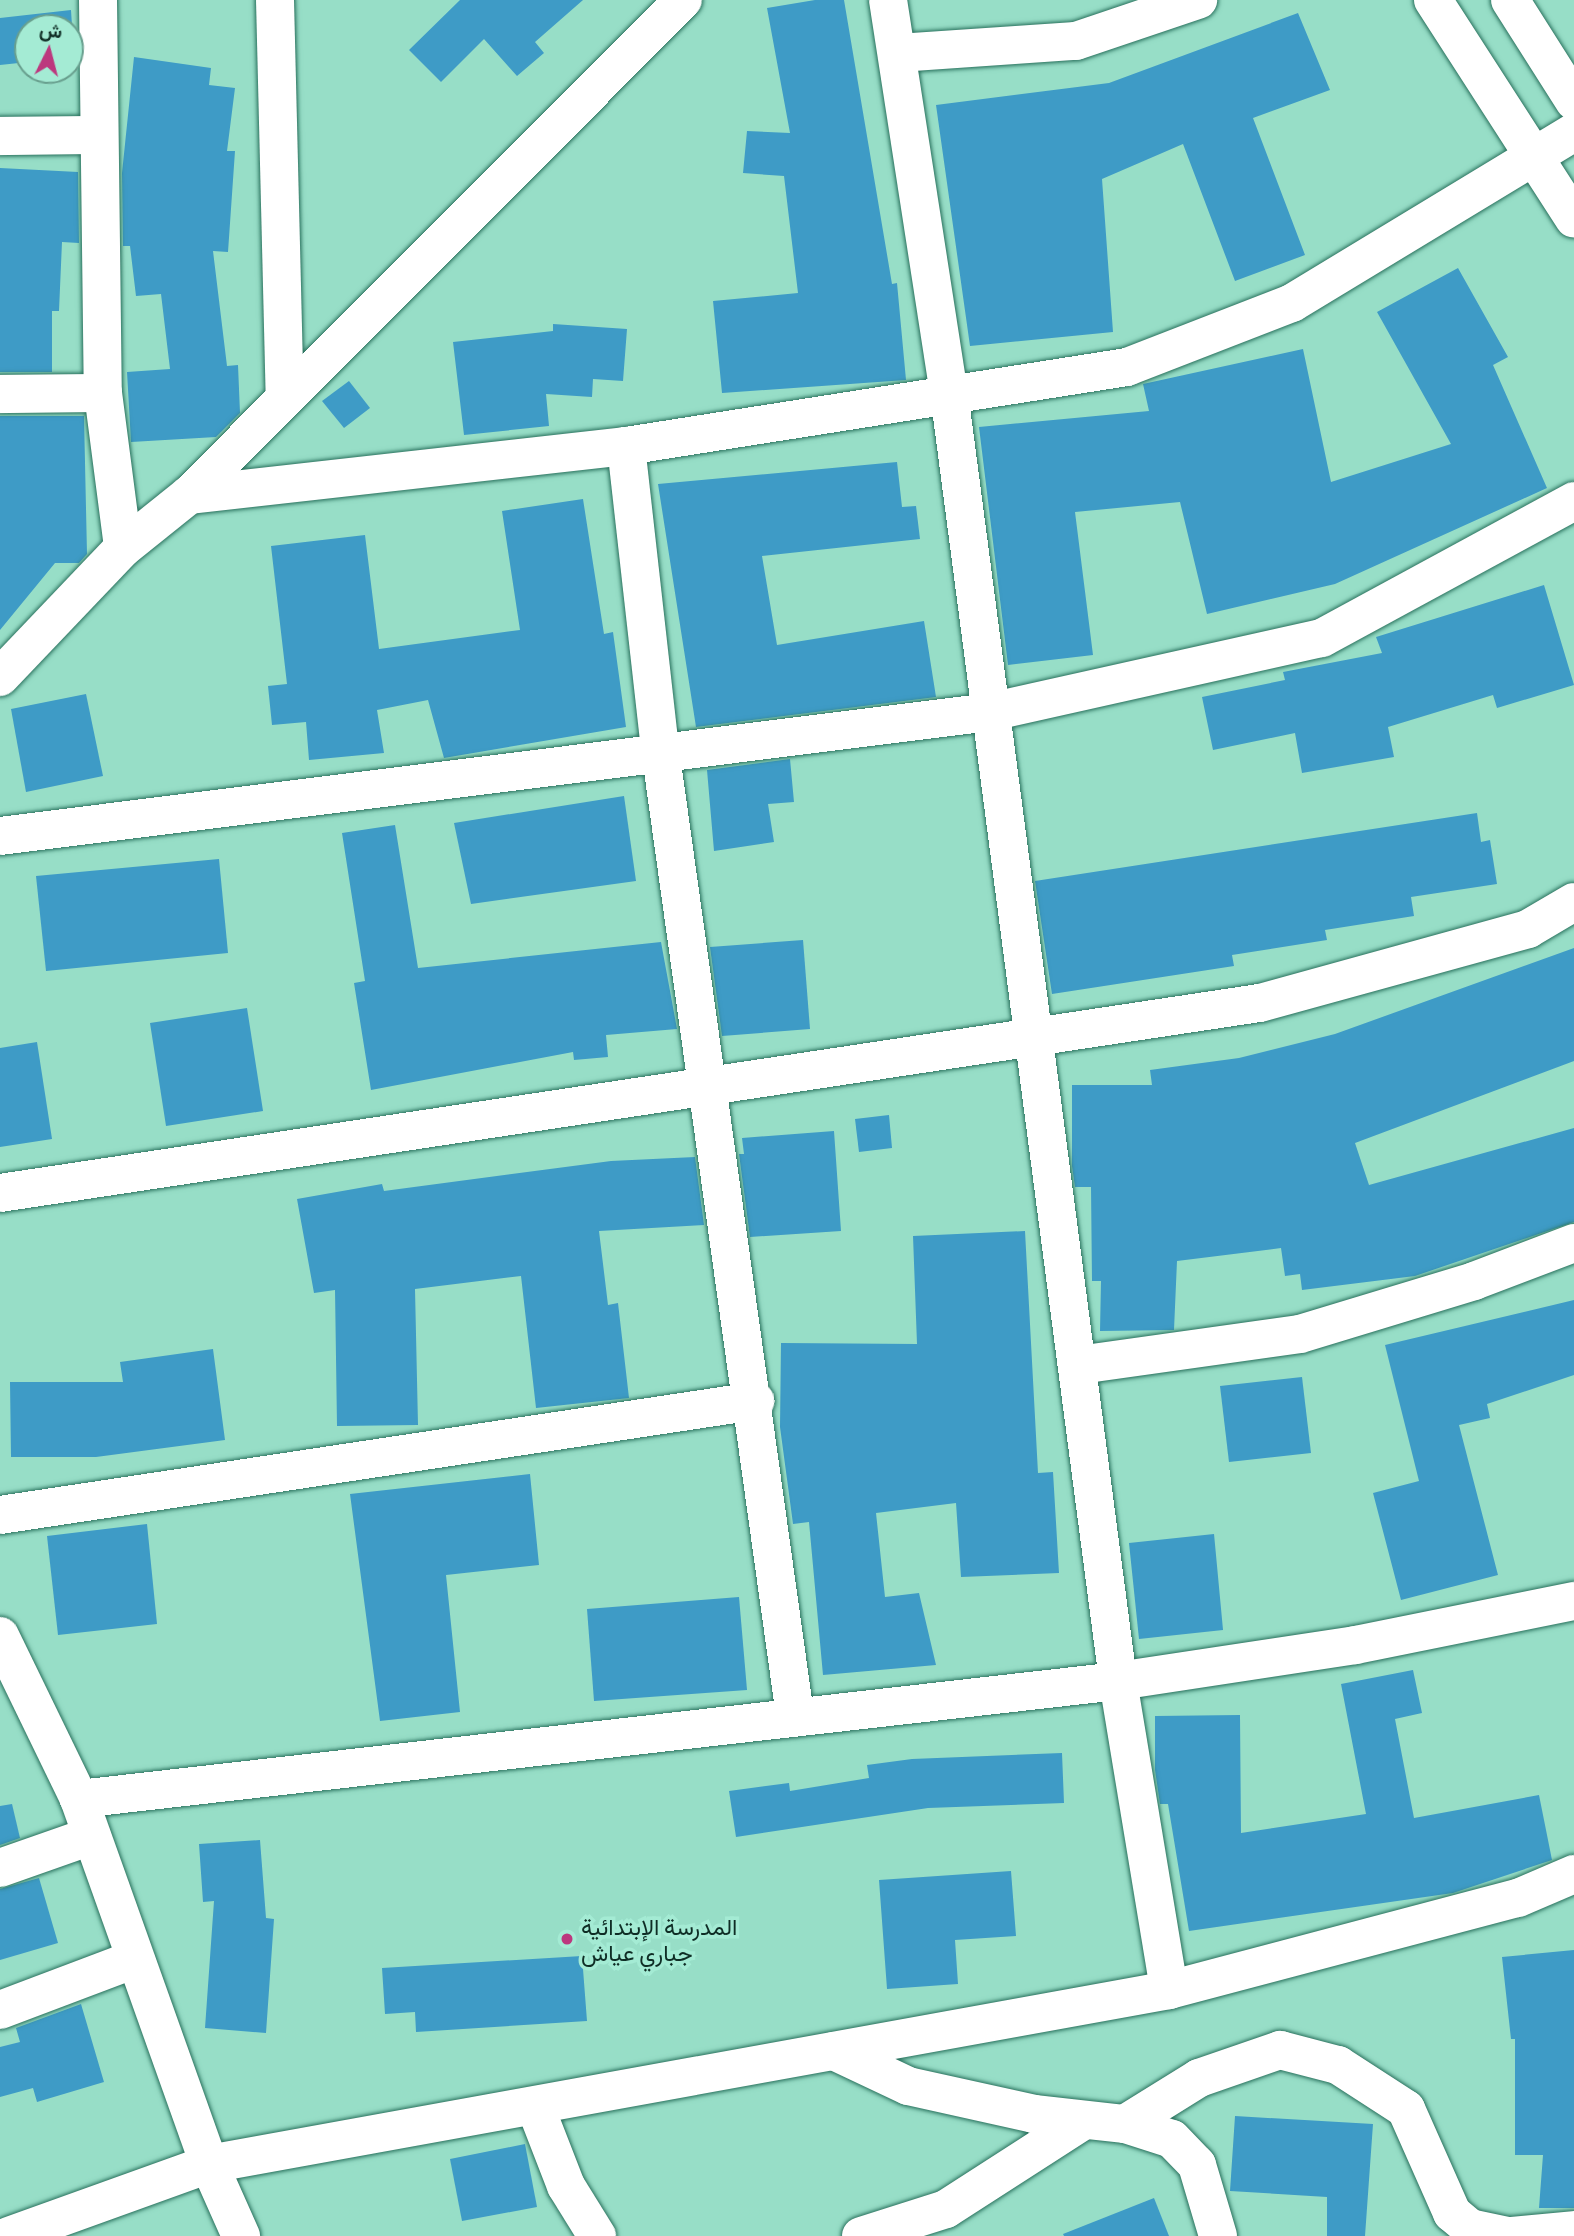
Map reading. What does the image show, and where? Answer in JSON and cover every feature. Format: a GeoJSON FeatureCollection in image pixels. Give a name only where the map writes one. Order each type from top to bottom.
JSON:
{"type":"FeatureCollection","features":[{"type":"Feature","properties":{"kind":"street"},"geometry":{"type":"LineString","coordinates":[[98,0],[97,135],[103,394],[123,548]]}},
{"type":"Feature","properties":{"kind":"street"},"geometry":{"type":"LineString","coordinates":[[275,0],[285,397]]}},
{"type":"Feature","properties":{"kind":"street"},"geometry":{"type":"LineString","coordinates":[[0,677],[123,548],[189,495],[683,0]]}},
{"type":"Feature","properties":{"kind":"street"},"geometry":{"type":"LineString","coordinates":[[888,0],[949,393],[1079,1365],[1118,1681],[1168,1990]]}},
{"type":"Feature","properties":{"kind":"street"},"geometry":{"type":"LineString","coordinates":[[898,53],[1076,41],[1198,0]]}},
{"type":"Feature","properties":{"kind":"street"},"geometry":{"type":"LineString","coordinates":[[1433,0],[1574,219]]}},
{"type":"Feature","properties":{"kind":"street"},"geometry":{"type":"LineString","coordinates":[[1510,0],[1574,101]]}},
{"type":"Feature","properties":{"kind":"street"},"geometry":{"type":"LineString","coordinates":[[189,495],[626,446],[1127,367],[1292,303],[1574,132]]}},
{"type":"Feature","properties":{"kind":"street"},"geometry":{"type":"LineString","coordinates":[[0,136],[97,135]]}},
{"type":"Feature","properties":{"kind":"street"},"geometry":{"type":"LineString","coordinates":[[0,394],[103,394]]}},
{"type":"Feature","properties":{"kind":"street"},"geometry":{"type":"LineString","coordinates":[[626,446],[661,757],[705,1086],[755,1401],[795,1715]]}},
{"type":"Feature","properties":{"kind":"street"},"geometry":{"type":"LineString","coordinates":[[0,836],[661,757],[990,712],[1322,638],[1574,501]]}},
{"type":"Feature","properties":{"kind":"street"},"geometry":{"type":"LineString","coordinates":[[0,1193],[705,1086],[1034,1040],[1260,1003],[1528,929],[1574,902]]}},
{"type":"Feature","properties":{"kind":"street"},"geometry":{"type":"LineString","coordinates":[[1079,1365],[1300,1334],[1474,1282],[1574,1243]]}},
{"type":"Feature","properties":{"kind":"street"},"geometry":{"type":"LineString","coordinates":[[0,1515],[755,1401]]}},
{"type":"Feature","properties":{"kind":"street"},"geometry":{"type":"LineString","coordinates":[[79,1799],[795,1715],[1118,1681],[1355,1645],[1574,1601]]}},
{"type":"Feature","properties":{"kind":"street"},"geometry":{"type":"LineString","coordinates":[[0,1636],[14,1696],[79,1799],[132,1960],[209,2164],[241,2236]]}},
{"type":"Feature","properties":{"kind":"street"},"geometry":{"type":"LineString","coordinates":[[0,1868],[91,1836]]}},
{"type":"Feature","properties":{"kind":"street"},"geometry":{"type":"LineString","coordinates":[[9,2236],[209,2164],[1168,1990],[1518,1898],[1574,1874]]}},
{"type":"Feature","properties":{"kind":"street"},"geometry":{"type":"LineString","coordinates":[[0,2010],[132,1960]]}},
{"type":"Feature","properties":{"kind":"street"},"geometry":{"type":"LineString","coordinates":[[1125,2124],[1199,2078],[1280,2050],[1338,2065],[1406,2109],[1452,2213],[1470,2228],[1510,2236],[1574,2230]]}},
{"type":"Feature","properties":{"kind":"street"},"geometry":{"type":"LineString","coordinates":[[834,2051],[908,2086],[1034,2114],[1125,2124],[1172,2139],[1197,2165],[1218,2236]]}},
{"type":"Feature","properties":{"kind":"street"},"geometry":{"type":"LineString","coordinates":[[534,2106],[565,2186],[597,2236]]}},
{"type":"Feature","properties":{"kind":"street"},"geometry":{"type":"LineString","coordinates":[[862,2236],[946,2209],[1084,2120]]}},
{"type":"Feature","properties":{"kind":"building"},"geometry":{"type":"Polygon","coordinates":[[[460,0],[583,0],[535,42],[544,53],[517,76],[484,39],[441,82],[409,50],[460,0]]]}},
{"type":"Feature","properties":{"kind":"building"},"geometry":{"type":"Polygon","coordinates":[[[815,0],[844,0],[892,284],[897,283],[906,380],[722,393],[713,301],[798,293],[784,176],[743,173],[747,131],[790,133],[767,8],[815,0]]]}},
{"type":"Feature","properties":{"kind":"building"},"geometry":{"type":"Polygon","coordinates":[[[71,10],[71,14],[36,14],[71,10]]]}},
{"type":"Feature","properties":{"kind":"building"},"geometry":{"type":"Polygon","coordinates":[[[1298,13],[1330,90],[1253,118],[1305,255],[1235,281],[1183,144],[1102,179],[1113,332],[970,346],[936,105],[1109,83],[1298,13]]]}},
{"type":"Feature","properties":{"kind":"building"},"geometry":{"type":"Polygon","coordinates":[[[14,16],[14,64],[0,65],[0,18],[14,16]]]}},
{"type":"Feature","properties":{"kind":"building"},"geometry":{"type":"Polygon","coordinates":[[[134,57],[211,68],[209,85],[235,88],[227,151],[235,151],[228,252],[213,251],[227,366],[238,365],[240,413],[216,437],[131,442],[127,372],[170,369],[161,294],[136,296],[130,246],[123,246],[122,173],[134,57]]]}},
{"type":"Feature","properties":{"kind":"building"},"geometry":{"type":"Polygon","coordinates":[[[0,168],[78,172],[79,243],[62,242],[59,311],[52,311],[52,372],[0,372],[0,168]]]}},
{"type":"Feature","properties":{"kind":"building"},"geometry":{"type":"Polygon","coordinates":[[[1458,268],[1508,357],[1493,365],[1547,488],[1335,584],[1207,614],[1180,502],[1075,512],[1093,655],[1008,665],[979,427],[1149,411],[1143,384],[1303,349],[1331,482],[1451,444],[1377,312],[1458,268]]]}},
{"type":"Feature","properties":{"kind":"building"},"geometry":{"type":"Polygon","coordinates":[[[553,324],[627,329],[623,381],[593,379],[592,397],[546,394],[549,426],[464,435],[453,342],[553,331],[553,324]]]}},
{"type":"Feature","properties":{"kind":"building"},"geometry":{"type":"Polygon","coordinates":[[[349,381],[370,408],[344,428],[322,401],[349,381]]]}},
{"type":"Feature","properties":{"kind":"building"},"geometry":{"type":"Polygon","coordinates":[[[0,416],[84,416],[87,554],[79,563],[55,563],[0,630],[0,416]]]}},
{"type":"Feature","properties":{"kind":"building"},"geometry":{"type":"Polygon","coordinates":[[[897,462],[902,507],[916,506],[920,539],[762,556],[777,645],[924,621],[936,697],[696,727],[658,484],[897,462]]]}},
{"type":"Feature","properties":{"kind":"building"},"geometry":{"type":"Polygon","coordinates":[[[583,499],[604,634],[613,632],[626,727],[444,758],[428,700],[377,710],[384,753],[309,760],[306,722],[272,725],[268,686],[287,684],[271,546],[365,535],[379,649],[520,630],[502,511],[583,499]]]}},
{"type":"Feature","properties":{"kind":"building"},"geometry":{"type":"Polygon","coordinates":[[[1544,585],[1574,685],[1497,708],[1493,695],[1388,727],[1394,757],[1302,773],[1295,733],[1213,750],[1202,697],[1285,680],[1283,672],[1382,653],[1376,637],[1544,585]]]}},
{"type":"Feature","properties":{"kind":"building"},"geometry":{"type":"Polygon","coordinates":[[[86,694],[103,776],[26,792],[11,709],[86,694]]]}},
{"type":"Feature","properties":{"kind":"building"},"geometry":{"type":"Polygon","coordinates":[[[790,759],[794,802],[768,804],[774,842],[714,851],[707,770],[790,759]]]}},
{"type":"Feature","properties":{"kind":"building"},"geometry":{"type":"Polygon","coordinates":[[[624,796],[636,881],[471,904],[454,823],[624,796]]]}},
{"type":"Feature","properties":{"kind":"building"},"geometry":{"type":"Polygon","coordinates":[[[1477,813],[1481,842],[1490,840],[1497,884],[1411,897],[1414,916],[1325,930],[1327,940],[1232,955],[1234,966],[1052,994],[1035,881],[1477,813]]]}},
{"type":"Feature","properties":{"kind":"building"},"geometry":{"type":"Polygon","coordinates":[[[395,825],[418,968],[661,942],[677,1029],[606,1035],[608,1057],[574,1060],[573,1052],[371,1090],[354,983],[365,981],[342,833],[395,825]]]}},
{"type":"Feature","properties":{"kind":"building"},"geometry":{"type":"Polygon","coordinates":[[[219,859],[228,953],[46,971],[36,876],[219,859]]]}},
{"type":"Feature","properties":{"kind":"building"},"geometry":{"type":"Polygon","coordinates":[[[803,940],[810,1029],[722,1036],[710,947],[803,940]]]}},
{"type":"Feature","properties":{"kind":"building"},"geometry":{"type":"Polygon","coordinates":[[[1574,948],[1574,1061],[1355,1143],[1369,1185],[1574,1128],[1574,1222],[1415,1276],[1302,1290],[1300,1274],[1285,1276],[1281,1248],[1177,1261],[1174,1330],[1100,1331],[1101,1281],[1092,1281],[1091,1187],[1075,1187],[1072,1166],[1072,1085],[1152,1085],[1150,1070],[1239,1058],[1335,1034],[1574,948]]]}},
{"type":"Feature","properties":{"kind":"building"},"geometry":{"type":"Polygon","coordinates":[[[247,1008],[263,1111],[166,1126],[150,1023],[247,1008]]]}},
{"type":"Feature","properties":{"kind":"building"},"geometry":{"type":"Polygon","coordinates":[[[37,1042],[52,1139],[0,1147],[0,1048],[37,1042]]]}},
{"type":"Feature","properties":{"kind":"building"},"geometry":{"type":"Polygon","coordinates":[[[889,1115],[892,1148],[859,1152],[855,1119],[889,1115]]]}},
{"type":"Feature","properties":{"kind":"building"},"geometry":{"type":"Polygon","coordinates":[[[834,1131],[841,1231],[750,1237],[739,1154],[744,1154],[742,1138],[834,1131]]]}},
{"type":"Feature","properties":{"kind":"building"},"geometry":{"type":"Polygon","coordinates":[[[695,1157],[704,1225],[599,1231],[608,1305],[618,1303],[629,1398],[536,1408],[521,1276],[415,1289],[418,1425],[337,1426],[335,1290],[314,1293],[297,1199],[382,1184],[384,1191],[611,1161],[695,1157]]]}},
{"type":"Feature","properties":{"kind":"building"},"geometry":{"type":"Polygon","coordinates":[[[1025,1231],[1038,1473],[1053,1472],[1059,1573],[961,1577],[956,1503],[876,1513],[885,1597],[919,1593],[936,1665],[823,1675],[809,1522],[793,1524],[780,1427],[781,1343],[917,1344],[913,1236],[1025,1231]]]}},
{"type":"Feature","properties":{"kind":"building"},"geometry":{"type":"Polygon","coordinates":[[[1574,1300],[1574,1375],[1487,1404],[1490,1418],[1459,1425],[1498,1575],[1401,1600],[1373,1493],[1419,1481],[1385,1345],[1574,1300]]]}},
{"type":"Feature","properties":{"kind":"building"},"geometry":{"type":"Polygon","coordinates":[[[213,1349],[225,1440],[96,1457],[11,1457],[10,1382],[123,1382],[120,1362],[213,1349]]]}},
{"type":"Feature","properties":{"kind":"building"},"geometry":{"type":"Polygon","coordinates":[[[1302,1377],[1311,1453],[1229,1462],[1220,1386],[1302,1377]]]}},
{"type":"Feature","properties":{"kind":"building"},"geometry":{"type":"Polygon","coordinates":[[[530,1474],[539,1565],[446,1575],[460,1712],[380,1721],[350,1494],[530,1474]]]}},
{"type":"Feature","properties":{"kind":"building"},"geometry":{"type":"Polygon","coordinates":[[[147,1524],[157,1624],[58,1635],[47,1536],[147,1524]]]}},
{"type":"Feature","properties":{"kind":"building"},"geometry":{"type":"Polygon","coordinates":[[[1214,1534],[1223,1630],[1139,1639],[1129,1543],[1214,1534]]]}},
{"type":"Feature","properties":{"kind":"building"},"geometry":{"type":"Polygon","coordinates":[[[739,1597],[747,1690],[594,1701],[587,1609],[739,1597]]]}},
{"type":"Feature","properties":{"kind":"building"},"geometry":{"type":"Polygon","coordinates":[[[1413,1670],[1422,1713],[1395,1719],[1414,1818],[1539,1795],[1552,1860],[1453,1893],[1189,1931],[1168,1804],[1160,1804],[1155,1770],[1155,1716],[1240,1715],[1241,1833],[1366,1814],[1341,1684],[1413,1670]]]}},
{"type":"Feature","properties":{"kind":"building"},"geometry":{"type":"Polygon","coordinates":[[[1062,1753],[1064,1803],[928,1808],[736,1837],[729,1791],[789,1783],[790,1791],[869,1778],[867,1765],[912,1759],[1062,1753]]]}},
{"type":"Feature","properties":{"kind":"building"},"geometry":{"type":"Polygon","coordinates":[[[12,1804],[20,1838],[0,1845],[0,1806],[12,1804]]]}},
{"type":"Feature","properties":{"kind":"building"},"geometry":{"type":"Polygon","coordinates":[[[260,1840],[266,1918],[274,1919],[266,2033],[205,2028],[214,1901],[203,1902],[199,1844],[260,1840]]]}},
{"type":"Feature","properties":{"kind":"building"},"geometry":{"type":"Polygon","coordinates":[[[1011,1871],[1016,1936],[955,1940],[958,1984],[887,1989],[879,1880],[1011,1871]]]}},
{"type":"Feature","properties":{"kind":"building"},"geometry":{"type":"Polygon","coordinates":[[[39,1878],[58,1943],[0,1960],[0,1889],[39,1878]]]}},
{"type":"Feature","properties":{"kind":"building"},"geometry":{"type":"Polygon","coordinates":[[[1574,1950],[1574,2208],[1539,2208],[1543,2155],[1515,2155],[1515,2039],[1511,2039],[1502,1957],[1574,1950]]]}},
{"type":"Feature","properties":{"kind":"building"},"geometry":{"type":"Polygon","coordinates":[[[582,1956],[587,2021],[416,2032],[415,2012],[385,2014],[382,1968],[582,1956]]]}},
{"type":"Feature","properties":{"kind":"building"},"geometry":{"type":"Polygon","coordinates":[[[81,2004],[104,2082],[37,2102],[33,2088],[0,2097],[0,2047],[20,2042],[16,2028],[81,2004]]]}},
{"type":"Feature","properties":{"kind":"building"},"geometry":{"type":"Polygon","coordinates":[[[1235,2116],[1373,2124],[1365,2236],[1327,2236],[1327,2197],[1230,2191],[1235,2116]]]}},
{"type":"Feature","properties":{"kind":"building"},"geometry":{"type":"Polygon","coordinates":[[[525,2144],[537,2207],[462,2221],[450,2159],[525,2144]]]}},
{"type":"Feature","properties":{"kind":"building"},"geometry":{"type":"Polygon","coordinates":[[[1154,2198],[1169,2236],[1063,2234],[1154,2198]]]}},
{"type":"Feature","properties":{"kind":"place","name":"المدرسة الإبتدائية جباري عياش"},"geometry":{"type":"Point","coordinates":[567,1939]}}]}
